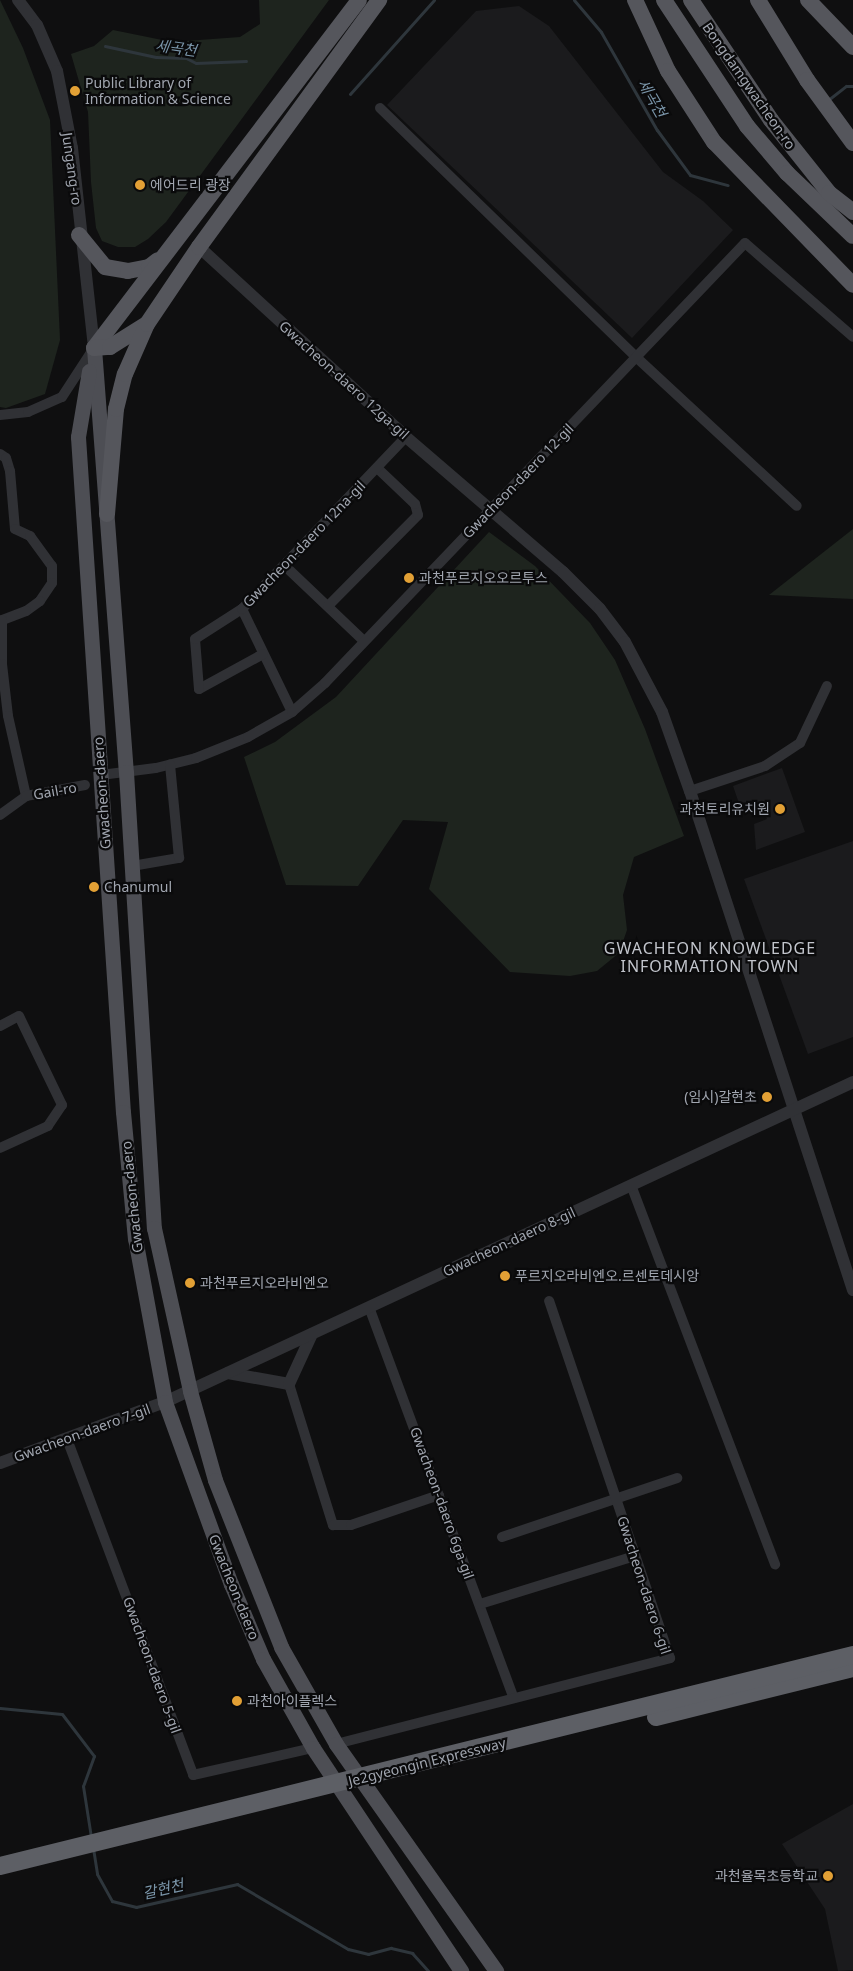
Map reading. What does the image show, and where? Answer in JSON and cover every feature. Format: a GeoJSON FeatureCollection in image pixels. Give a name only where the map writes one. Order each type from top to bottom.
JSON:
{"type":"FeatureCollection","features":[{"type":"Feature","properties":{"kind":"highway"},"geometry":{"type":"LineString","coordinates":[[94,348],[359,0]]}},
{"type":"Feature","properties":{"kind":"highway"},"geometry":{"type":"LineString","coordinates":[[107,514],[116,409],[125,374],[147,324],[199,247],[379,0]]}},
{"type":"Feature","properties":{"kind":"highway"},"geometry":{"type":"LineString","coordinates":[[635,0],[668,71],[714,142],[853,285]]}},
{"type":"Feature","properties":{"kind":"highway"},"geometry":{"type":"LineString","coordinates":[[664,0],[747,126],[787,173],[853,236]]}},
{"type":"Feature","properties":{"kind":"highway","name":"Bongdamgwacheon-ro"},"geometry":{"type":"LineString","coordinates":[[691,0],[771,120],[830,192],[853,212]]}},
{"type":"Feature","properties":{"kind":"highway"},"geometry":{"type":"LineString","coordinates":[[758,0],[806,80],[853,143]]}},
{"type":"Feature","properties":{"kind":"highway"},"geometry":{"type":"LineString","coordinates":[[808,0],[853,47]]}},
{"type":"Feature","properties":{"kind":"highway"},"geometry":{"type":"LineString","coordinates":[[79,235],[105,267],[128,271],[149,267],[164,255]]}},
{"type":"Feature","properties":{"kind":"highway"},"geometry":{"type":"LineString","coordinates":[[837,269],[853,280]]}},
{"type":"Feature","properties":{"kind":"highway"},"geometry":{"type":"LineString","coordinates":[[94,348],[110,347],[147,324]]}},
{"type":"Feature","properties":{"kind":"highway","name":"Je2gyeongin Expressway"},"geometry":{"type":"LineString","coordinates":[[7,1871],[753,1686],[853,1655]]}},
{"type":"Feature","properties":{"kind":"highway","name":"Je2gyeongin Expressway"},"geometry":{"type":"LineString","coordinates":[[753,1686],[853,1668]]}},
{"type":"Feature","properties":{"kind":"main road","name":"Gwacheon-daero"},"geometry":{"type":"LineString","coordinates":[[94,348],[78,420],[78,437],[134,1228],[165,1402],[254,1639],[313,1748],[461,1971]]}},
{"type":"Feature","properties":{"kind":"main road","name":"Gwacheon-daero"},"geometry":{"type":"LineString","coordinates":[[94,348],[98,442],[107,514],[126,772],[154,1228],[190,1391],[215,1480],[281,1647],[336,1744],[496,1971]]}},
{"type":"Feature","properties":{"kind":"main road"},"geometry":{"type":"LineString","coordinates":[[78,437],[88,432],[98,442]]}},
{"type":"Feature","properties":{"kind":"street","name":"Jungang-ro"},"geometry":{"type":"LineString","coordinates":[[18,0],[37,25],[57,71],[72,148],[79,235],[94,348]]}},
{"type":"Feature","properties":{"kind":"street"},"geometry":{"type":"LineString","coordinates":[[380,108],[636,357],[797,506]]}},
{"type":"Feature","properties":{"kind":"street","name":"Gwacheon-daero 12-gil"},"geometry":{"type":"LineString","coordinates":[[101,775],[156,768],[170,764],[248,737],[292,712],[364,641],[745,243],[853,337]]}},
{"type":"Feature","properties":{"kind":"street","name":"Gwacheon-daero 12ga-gil"},"geometry":{"type":"LineString","coordinates":[[199,247],[406,437],[563,572],[600,609],[625,642],[662,712],[690,791],[792,1110],[853,1290]]}},
{"type":"Feature","properties":{"kind":"street"},"geometry":{"type":"LineString","coordinates":[[0,415],[28,412],[62,397],[94,348]]}},
{"type":"Feature","properties":{"kind":"street","name":"Gwacheon-daero 12na-gil"},"geometry":{"type":"LineString","coordinates":[[263,654],[199,689],[194,639],[242,609],[406,437]]}},
{"type":"Feature","properties":{"kind":"street"},"geometry":{"type":"LineString","coordinates":[[0,454],[6,458],[10,471],[15,529],[30,536],[52,566],[52,583],[40,600],[26,611],[1,619],[2,664],[8,716],[26,796]]}},
{"type":"Feature","properties":{"kind":"street"},"geometry":{"type":"LineString","coordinates":[[328,606],[418,515],[415,504],[377,468]]}},
{"type":"Feature","properties":{"kind":"street"},"geometry":{"type":"LineString","coordinates":[[285,566],[364,641]]}},
{"type":"Feature","properties":{"kind":"street"},"geometry":{"type":"LineString","coordinates":[[242,609],[292,712]]}},
{"type":"Feature","properties":{"kind":"street"},"geometry":{"type":"LineString","coordinates":[[690,791],[765,766],[800,743],[827,686]]}},
{"type":"Feature","properties":{"kind":"street"},"geometry":{"type":"LineString","coordinates":[[132,866],[179,858],[170,764]]}},
{"type":"Feature","properties":{"kind":"street","name":"Gail-ro"},"geometry":{"type":"LineString","coordinates":[[0,815],[26,796],[85,785]]}},
{"type":"Feature","properties":{"kind":"street"},"geometry":{"type":"LineString","coordinates":[[0,1026],[19,1016],[62,1105],[48,1126],[0,1148]]}},
{"type":"Feature","properties":{"kind":"street","name":"Gwacheon-daero 8-gil"},"geometry":{"type":"LineString","coordinates":[[165,1402],[853,1082]]}},
{"type":"Feature","properties":{"kind":"street"},"geometry":{"type":"LineString","coordinates":[[631,1185],[775,1565]]}},
{"type":"Feature","properties":{"kind":"street","name":"Gwacheon-daero 6-gil"},"geometry":{"type":"LineString","coordinates":[[336,1744],[670,1658],[549,1301]]}},
{"type":"Feature","properties":{"kind":"street","name":"Gwacheon-daero 6ga-gil"},"geometry":{"type":"LineString","coordinates":[[369,1307],[514,1698]]}},
{"type":"Feature","properties":{"kind":"street"},"geometry":{"type":"LineString","coordinates":[[312,1334],[289,1384],[333,1525],[351,1525],[439,1496]]}},
{"type":"Feature","properties":{"kind":"street"},"geometry":{"type":"LineString","coordinates":[[228,1373],[289,1384]]}},
{"type":"Feature","properties":{"kind":"street","name":"Gwacheon-daero 7-gil"},"geometry":{"type":"LineString","coordinates":[[0,1464],[165,1402]]}},
{"type":"Feature","properties":{"kind":"street","name":"Gwacheon-daero 5-gil"},"geometry":{"type":"LineString","coordinates":[[67,1439],[192,1775],[313,1748]]}},
{"type":"Feature","properties":{"kind":"street"},"geometry":{"type":"LineString","coordinates":[[502,1537],[677,1478]]}},
{"type":"Feature","properties":{"kind":"street"},"geometry":{"type":"LineString","coordinates":[[480,1604],[635,1556]]}},
{"type":"Feature","properties":{"kind":"shaded area"},"geometry":{"type":"Polygon","coordinates":[[[0,0],[23,48],[50,120],[60,340],[45,394],[6,408],[0,407],[0,0]]]}},
{"type":"Feature","properties":{"kind":"shaded area"},"geometry":{"type":"Polygon","coordinates":[[[259,0],[329,0],[166,222],[148,239],[135,247],[118,247],[102,241],[96,228],[91,182],[88,112],[71,54],[94,46],[113,30],[172,42],[240,37],[260,24],[259,0]]]}},
{"type":"Feature","properties":{"kind":"shaded area"},"geometry":{"type":"Polygon","coordinates":[[[519,6],[549,26],[663,172],[703,201],[733,230],[632,338],[387,105],[476,11],[519,6]]]}},
{"type":"Feature","properties":{"kind":"shaded area"},"geometry":{"type":"Polygon","coordinates":[[[853,529],[853,599],[769,595],[853,529]]]}},
{"type":"Feature","properties":{"kind":"shaded area"},"geometry":{"type":"Polygon","coordinates":[[[489,532],[535,566],[590,623],[615,660],[645,729],[684,836],[634,857],[623,895],[627,930],[619,953],[597,971],[570,976],[510,972],[429,889],[448,822],[403,820],[358,886],[286,885],[244,757],[275,742],[336,697],[489,532]]]}},
{"type":"Feature","properties":{"kind":"shaded area","name":"과천토리유치원"},"geometry":{"type":"Polygon","coordinates":[[[782,768],[805,832],[756,850],[754,824],[767,819],[762,806],[742,812],[733,786],[782,768]]]}},
{"type":"Feature","properties":{"kind":"shaded area"},"geometry":{"type":"Polygon","coordinates":[[[853,841],[853,1037],[808,1054],[744,879],[853,841]]]}},
{"type":"Feature","properties":{"kind":"shaded area","name":"과천율목초등학교"},"geometry":{"type":"Polygon","coordinates":[[[853,1804],[853,1970],[838,1971],[825,1909],[782,1844],[853,1804]]]}},
{"type":"Feature","properties":{"kind":"waterway","name":"세곡천"},"geometry":{"type":"LineString","coordinates":[[350,94],[434,0]]}},
{"type":"Feature","properties":{"kind":"waterway","name":"세곡천"},"geometry":{"type":"LineString","coordinates":[[574,0],[601,32],[657,130],[690,175],[728,185]]}},
{"type":"Feature","properties":{"kind":"waterway","name":"세곡천"},"geometry":{"type":"LineString","coordinates":[[105,46],[156,57],[186,58],[196,63],[246,61]]}},
{"type":"Feature","properties":{"kind":"waterway","name":"세곡천"},"geometry":{"type":"LineString","coordinates":[[828,100],[846,86],[853,86]]}},
{"type":"Feature","properties":{"kind":"waterway","name":"갈현천"},"geometry":{"type":"LineString","coordinates":[[0,1708],[62,1714],[94,1756],[83,1786],[91,1837]]}},
{"type":"Feature","properties":{"kind":"waterway","name":"갈현천"},"geometry":{"type":"LineString","coordinates":[[93,1848],[97,1874],[112,1901],[136,1907],[237,1884],[348,1949],[368,1954],[391,1948],[412,1953],[428,1971]]}},
{"type":"Feature","properties":{"kind":"place","name":"Public Library of Information & Science"},"geometry":{"type":"Point","coordinates":[75,91]}},
{"type":"Feature","properties":{"kind":"place","name":"에어드리 광장"},"geometry":{"type":"Point","coordinates":[140,185]}},
{"type":"Feature","properties":{"kind":"place","name":"과천푸르지오오르투스"},"geometry":{"type":"Point","coordinates":[409,578]}},
{"type":"Feature","properties":{"kind":"place","name":"과천토리유치원"},"geometry":{"type":"Point","coordinates":[780,809]}},
{"type":"Feature","properties":{"kind":"place","name":"Chanumul"},"geometry":{"type":"Point","coordinates":[94,887]}},
{"type":"Feature","properties":{"kind":"place","name":"(임시)갈현초"},"geometry":{"type":"Point","coordinates":[767,1097]}},
{"type":"Feature","properties":{"kind":"place","name":"푸르지오라비엔오.르센토데시앙"},"geometry":{"type":"Point","coordinates":[505,1276]}},
{"type":"Feature","properties":{"kind":"place","name":"과천푸르지오라비엔오"},"geometry":{"type":"Point","coordinates":[190,1283]}},
{"type":"Feature","properties":{"kind":"place","name":"과천아이플렉스"},"geometry":{"type":"Point","coordinates":[237,1701]}},
{"type":"Feature","properties":{"kind":"place","name":"과천율목초등학교"},"geometry":{"type":"Point","coordinates":[828,1876]}},
{"type":"Feature","properties":{"kind":"district","name":"GWACHEON KNOWLEDGE INFORMATION TOWN"},"geometry":{"type":"Point","coordinates":[710,957]}}]}
